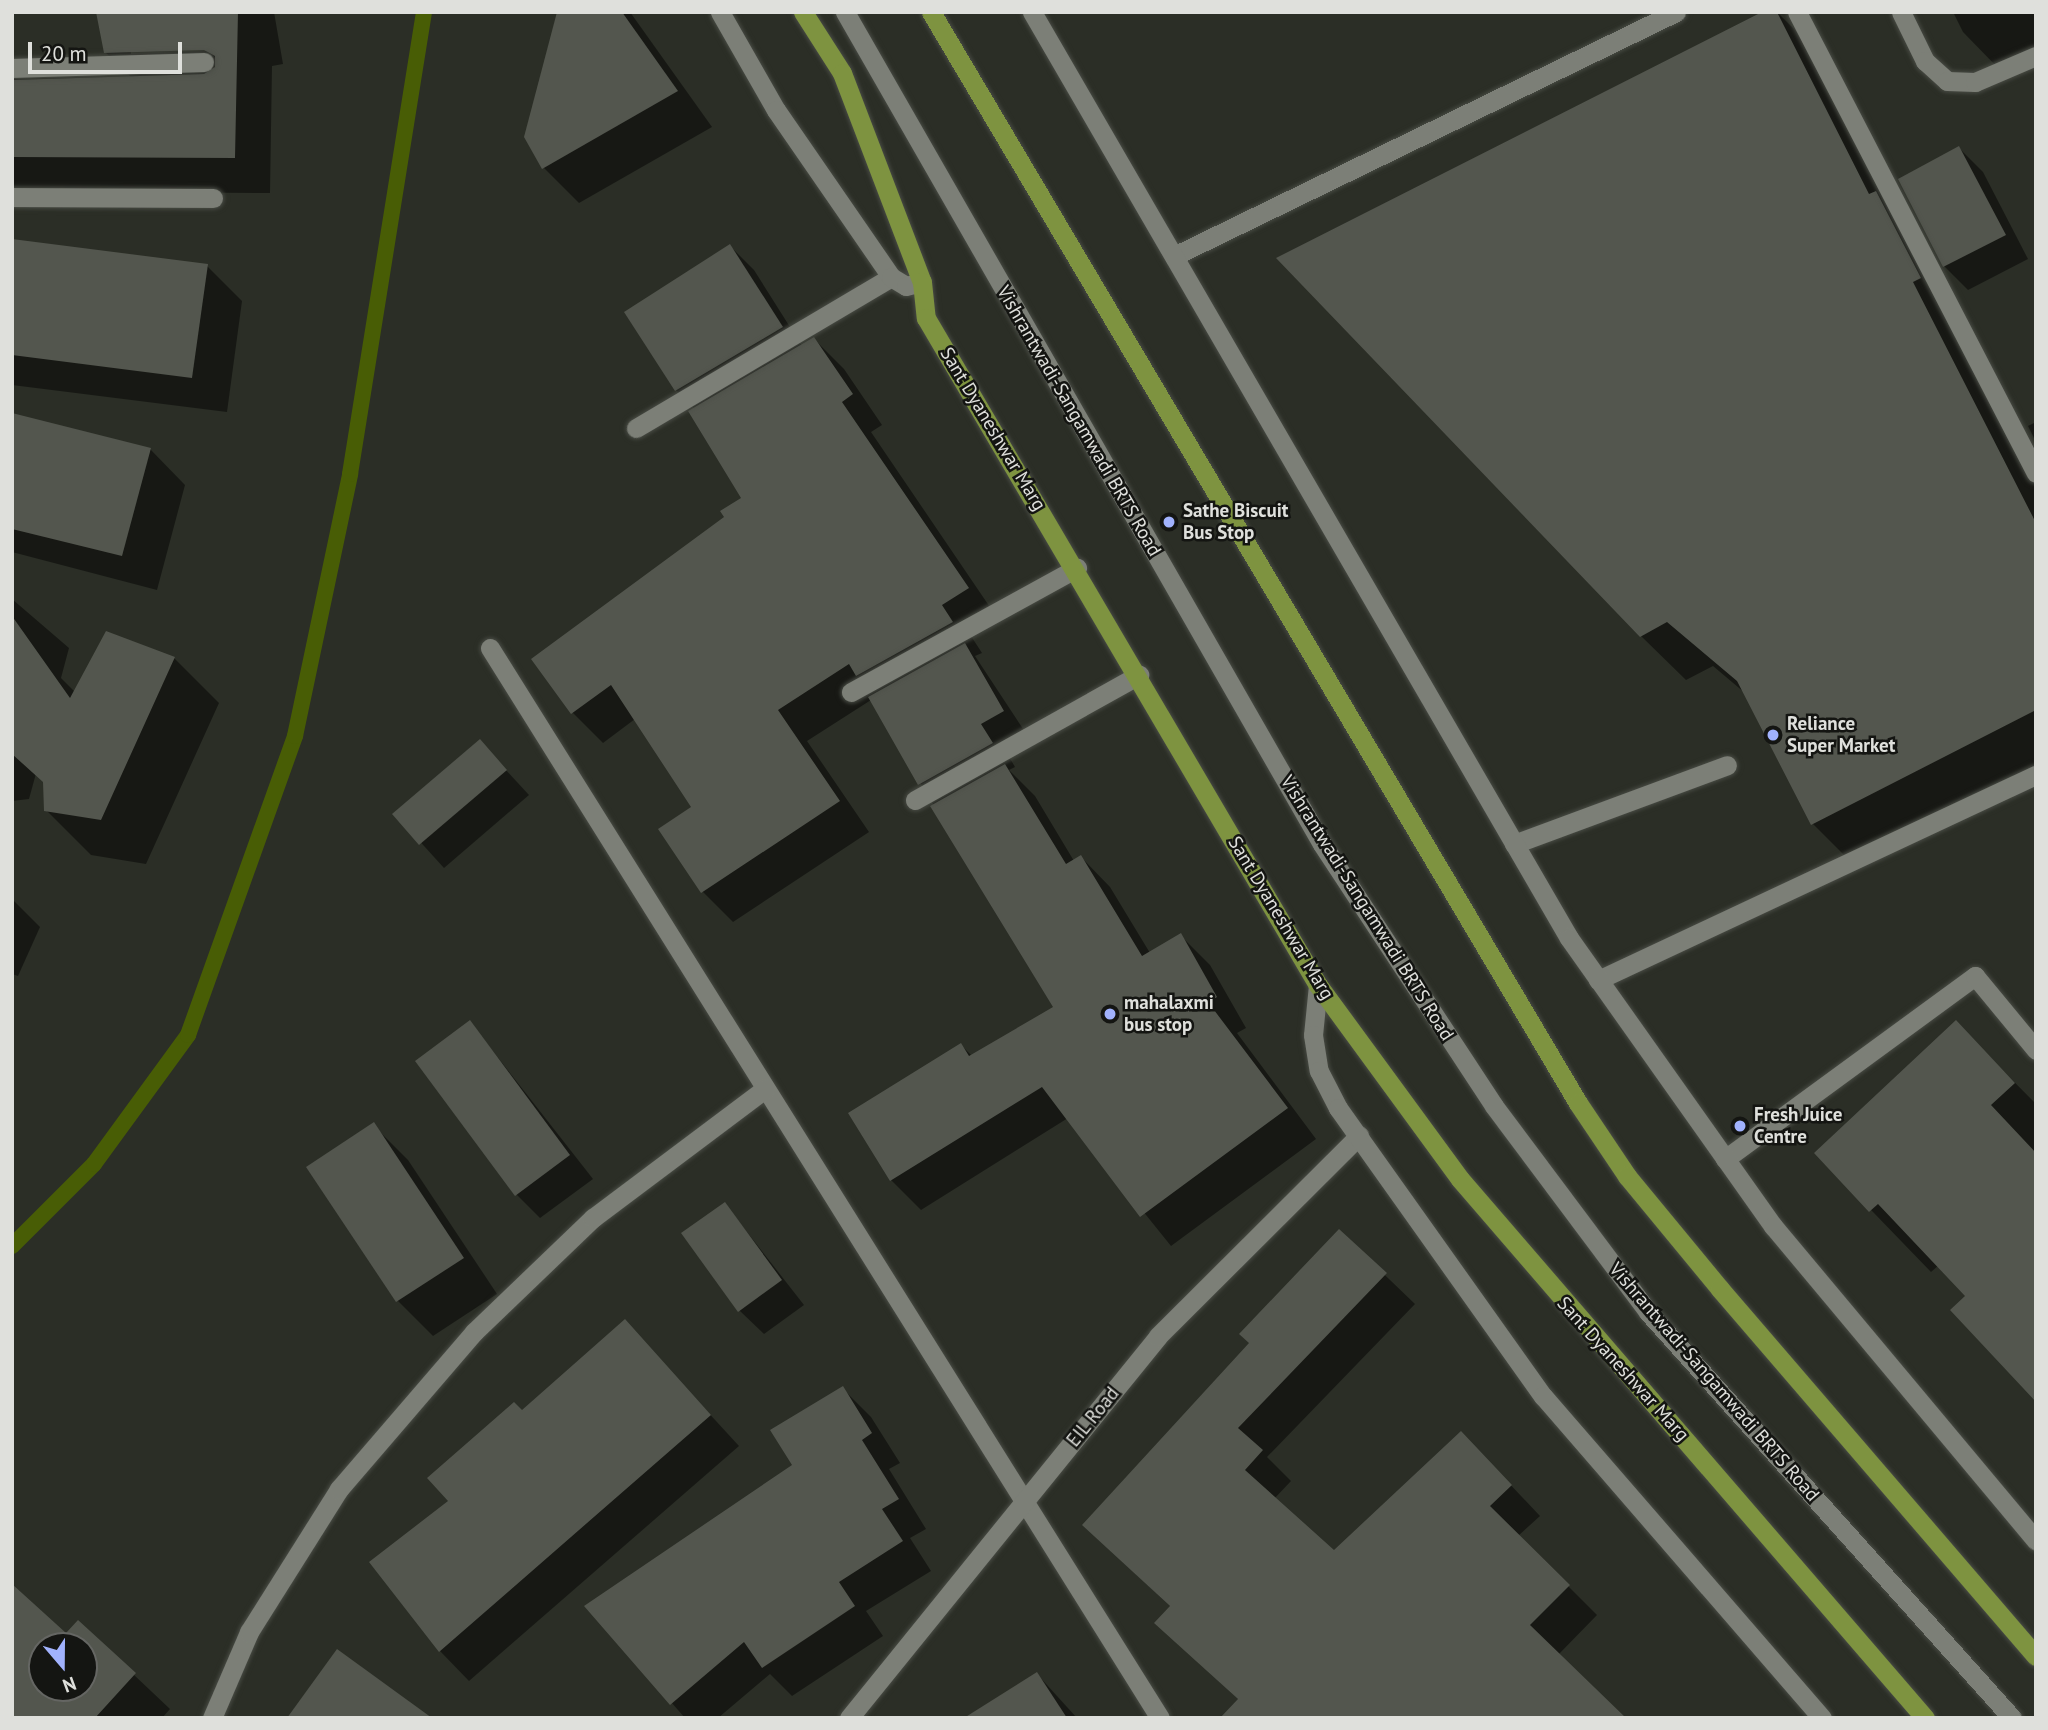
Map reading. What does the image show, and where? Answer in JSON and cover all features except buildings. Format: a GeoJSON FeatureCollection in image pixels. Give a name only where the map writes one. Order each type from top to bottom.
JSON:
{"type":"FeatureCollection","features":[{"type":"Feature","properties":{"kind":"main road","name":"Sant Dyaneshwar Marg"},"geometry":{"type":"LineString","coordinates":[[803,12],[842,74],[922,282],[926,318],[1077,568],[1318,985],[1460,1180],[1925,1718]]}},
{"type":"Feature","properties":{"kind":"main road"},"geometry":{"type":"LineString","coordinates":[[931,12],[1584,1113],[1720,1289],[2036,1656]]}},
{"type":"Feature","properties":{"kind":"street"},"geometry":{"type":"LineString","coordinates":[[720,12],[776,110],[891,276],[906,286],[922,282]]}},
{"type":"Feature","properties":{"kind":"street","name":"Vishrantwadi-Sangamwadi BRTS Road"},"geometry":{"type":"LineString","coordinates":[[845,12],[1322,844],[1494,1106],[1648,1312],[2012,1718]]}},
{"type":"Feature","properties":{"kind":"street"},"geometry":{"type":"LineString","coordinates":[[1032,12],[1514,844],[1598,980],[1725,1159],[2036,1540]]}},
{"type":"Feature","properties":{"kind":"street"},"geometry":{"type":"LineString","coordinates":[[1174,256],[1676,12]]}},
{"type":"Feature","properties":{"kind":"street"},"geometry":{"type":"LineString","coordinates":[[1797,12],[2036,473]]}},
{"type":"Feature","properties":{"kind":"street"},"geometry":{"type":"LineString","coordinates":[[1901,12],[1925,61],[1947,81],[1975,82],[2036,56]]}},
{"type":"Feature","properties":{"kind":"street"},"geometry":{"type":"LineString","coordinates":[[12,68],[204,62]]}},
{"type":"Feature","properties":{"kind":"street"},"geometry":{"type":"LineString","coordinates":[[12,197],[213,198]]}},
{"type":"Feature","properties":{"kind":"street"},"geometry":{"type":"LineString","coordinates":[[636,428],[891,276]]}},
{"type":"Feature","properties":{"kind":"street"},"geometry":{"type":"LineString","coordinates":[[851,692],[1077,568]]}},
{"type":"Feature","properties":{"kind":"street"},"geometry":{"type":"LineString","coordinates":[[490,648],[1160,1718]]}},
{"type":"Feature","properties":{"kind":"street"},"geometry":{"type":"LineString","coordinates":[[915,800],[1139,675]]}},
{"type":"Feature","properties":{"kind":"street"},"geometry":{"type":"LineString","coordinates":[[1514,844],[1727,765]]}},
{"type":"Feature","properties":{"kind":"street"},"geometry":{"type":"LineString","coordinates":[[1598,980],[2036,775]]}},
{"type":"Feature","properties":{"kind":"street"},"geometry":{"type":"LineString","coordinates":[[1725,1159],[1975,976],[2036,1051]]}},
{"type":"Feature","properties":{"kind":"street"},"geometry":{"type":"LineString","coordinates":[[1318,985],[1313,1035],[1320,1071],[1359,1136],[1543,1396],[1822,1718]]}},
{"type":"Feature","properties":{"kind":"street"},"geometry":{"type":"LineString","coordinates":[[212,1718],[249,1632],[339,1489],[474,1332],[593,1218],[765,1089]]}},
{"type":"Feature","properties":{"kind":"street","name":"EIL Road"},"geometry":{"type":"LineString","coordinates":[[849,1718],[1158,1336],[1359,1136]]}},
{"type":"Feature","properties":{"kind":"waterway"},"geometry":{"type":"LineString","coordinates":[[12,1246],[94,1164],[188,1035],[295,736],[350,474],[424,12]]}},
{"type":"Feature","properties":{"kind":"place","name":"Sathe Biscuit Bus Stop"},"geometry":{"type":"Point","coordinates":[1169,522]}},
{"type":"Feature","properties":{"kind":"place","name":"Reliance Super Market"},"geometry":{"type":"Point","coordinates":[1773,735]}},
{"type":"Feature","properties":{"kind":"place","name":"mahalaxmi bus stop"},"geometry":{"type":"Point","coordinates":[1110,1014]}},
{"type":"Feature","properties":{"kind":"place","name":"Fresh Juice Centre"},"geometry":{"type":"Point","coordinates":[1740,1126]}}]}
